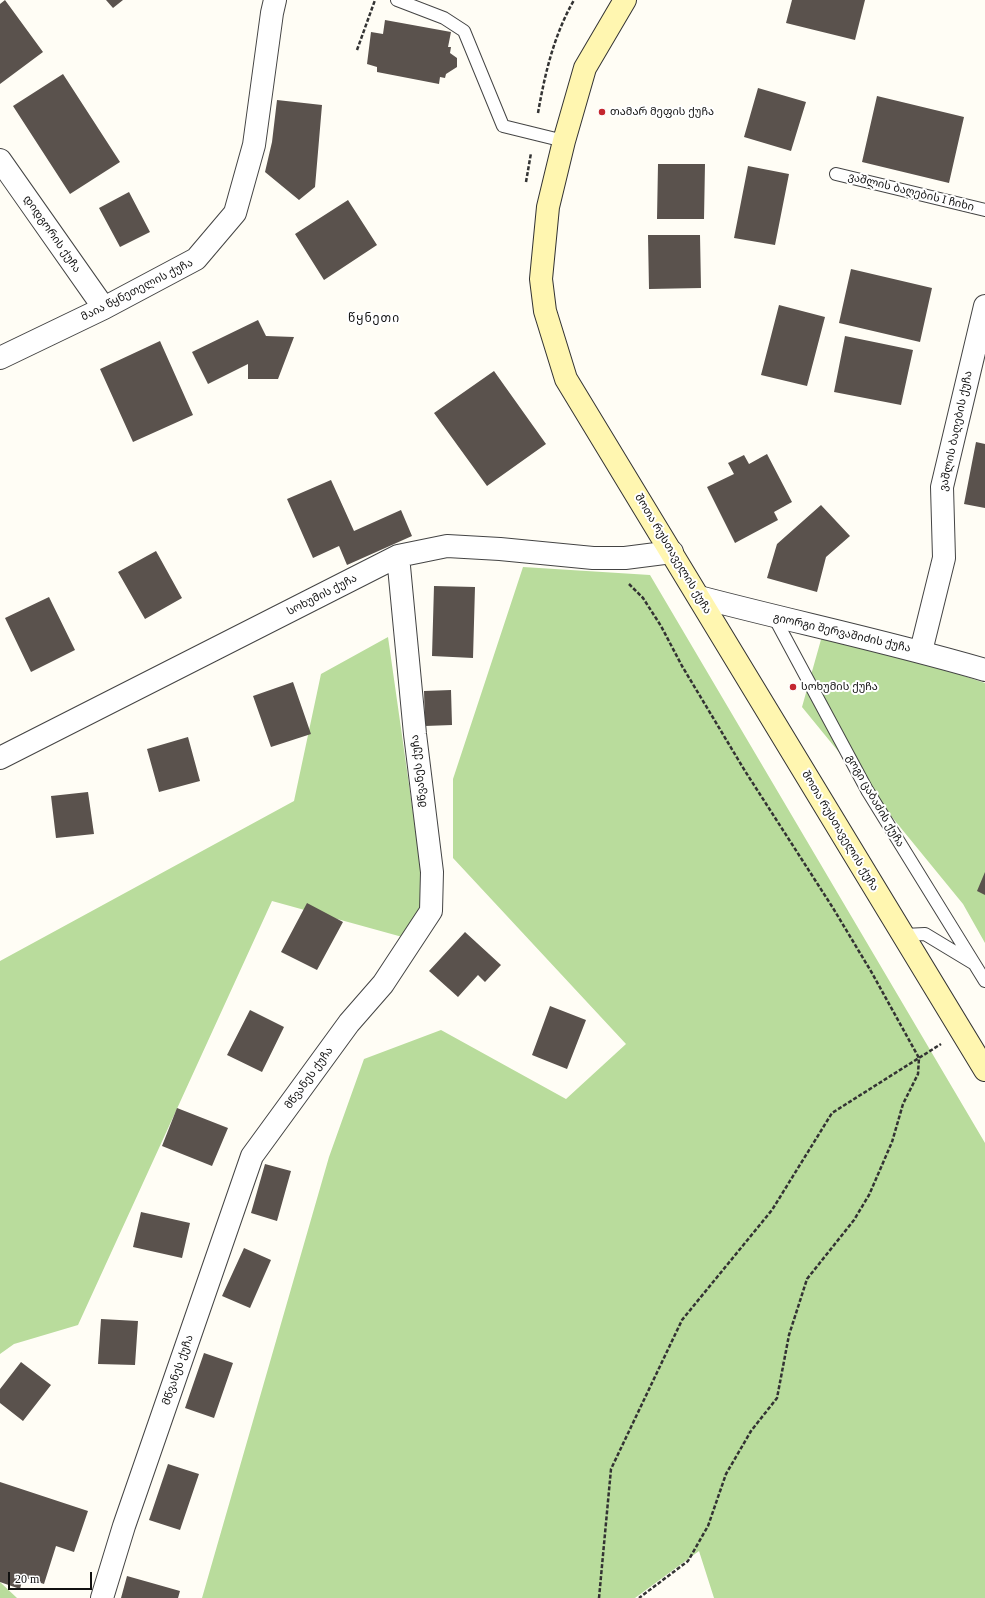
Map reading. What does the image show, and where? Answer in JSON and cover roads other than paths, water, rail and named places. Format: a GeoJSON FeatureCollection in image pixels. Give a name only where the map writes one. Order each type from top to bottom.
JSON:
{"type":"FeatureCollection","features":[{"type":"Feature","properties":{"kind":"main road","name":"შოთა რუსთაველის ქუჩა"},"geometry":{"type":"LineString","coordinates":[[625,0],[586,68],[564,141],[547,215],[541,279],[545,311],[566,379],[699,596],[985,1070]]}},
{"type":"Feature","properties":{"kind":"street","name":"მაია წყნეთელის ქუჩა"},"geometry":{"type":"LineString","coordinates":[[0,358],[104,308],[196,259],[235,214],[254,145],[275,0]]}},
{"type":"Feature","properties":{"kind":"street","name":"დიდგორის ქუჩა"},"geometry":{"type":"LineString","coordinates":[[0,160],[104,308]]}},
{"type":"Feature","properties":{"kind":"street","name":"ვაშლის ბაღების ქუჩა"},"geometry":{"type":"LineString","coordinates":[[921,651],[944,558],[942,487],[985,306]]}},
{"type":"Feature","properties":{"kind":"street","name":"სოხუმის ქუჩა"},"geometry":{"type":"LineString","coordinates":[[0,758],[398,556],[447,546],[500,549],[593,558],[625,558],[672,552]]}},
{"type":"Feature","properties":{"kind":"street","name":"მწვანეს ქუჩა"},"geometry":{"type":"LineString","coordinates":[[102,1598],[124,1526],[252,1156],[349,1023],[383,984],[431,911],[432,872],[415,734],[398,556]]}},
{"type":"Feature","properties":{"kind":"street","name":"გიორგი შერვაშიძის ქუჩა"},"geometry":{"type":"LineString","coordinates":[[699,596],[774,617],[921,651],[985,670]]}},
{"type":"Feature","properties":{"kind":"lane"},"geometry":{"type":"LineString","coordinates":[[397,0],[444,18],[464,31],[503,126],[564,141]]}},
{"type":"Feature","properties":{"kind":"lane","name":"ვაშლის ბაღების I ჩიხი"},"geometry":{"type":"LineString","coordinates":[[836,174],[985,210]]}},
{"type":"Feature","properties":{"kind":"lane","name":"გოგი ცაბაძის ქუჩა"},"geometry":{"type":"LineString","coordinates":[[774,617],[867,790],[985,981]]}},
{"type":"Feature","properties":{"kind":"lane"},"geometry":{"type":"LineString","coordinates":[[904,935],[925,934],[985,971]]}},
{"type":"Feature","properties":{"kind":"place","name":"თამარ მეფის ქუჩა"},"geometry":{"type":"Point","coordinates":[602,112]}},
{"type":"Feature","properties":{"kind":"place","name":"სოხუმის ქუჩა"},"geometry":{"type":"Point","coordinates":[793,687]}},
{"type":"Feature","properties":{"kind":"district","name":"წყნეთი"},"geometry":{"type":"Point","coordinates":[374,319]}}]}
